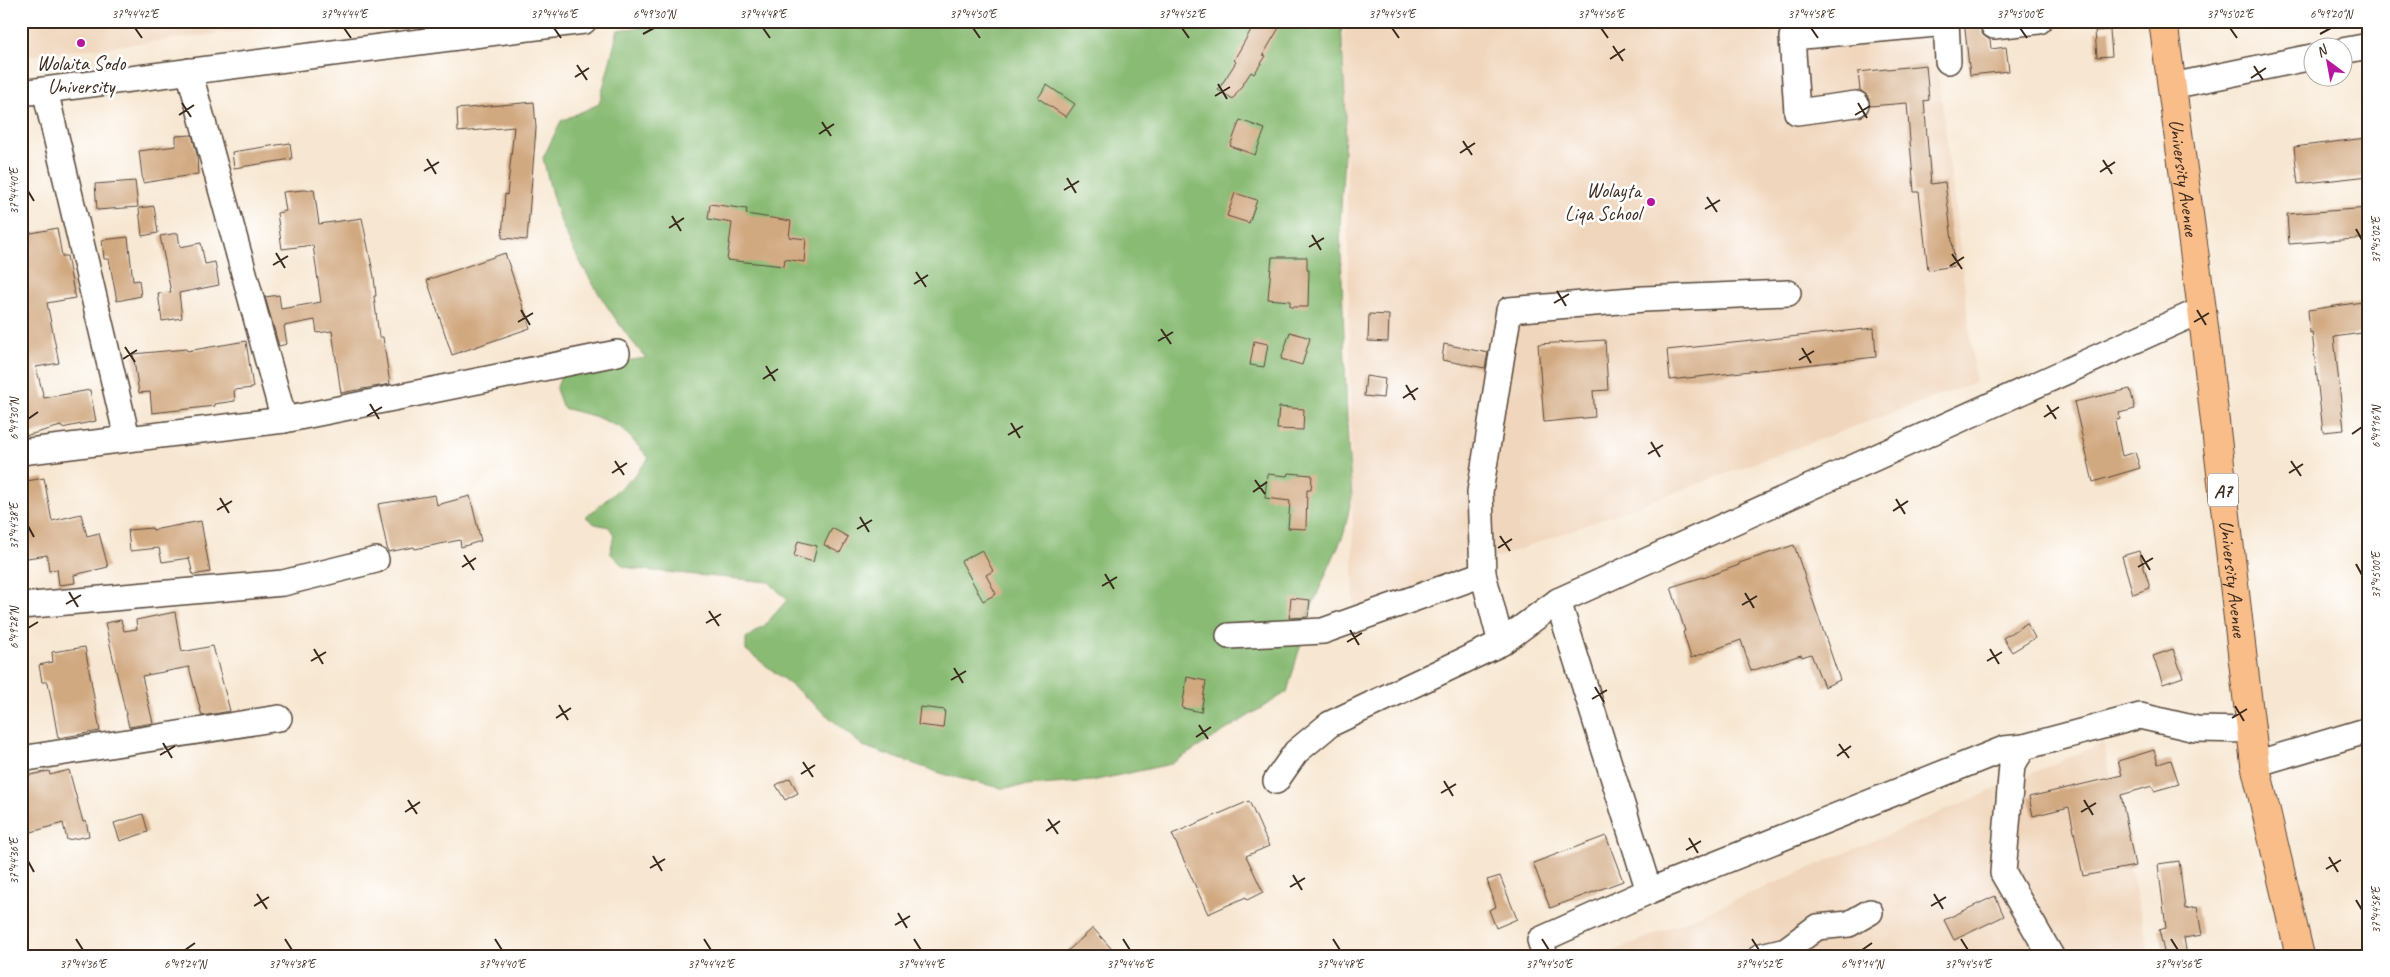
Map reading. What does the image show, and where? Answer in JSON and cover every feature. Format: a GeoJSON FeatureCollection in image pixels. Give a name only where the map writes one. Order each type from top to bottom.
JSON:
{"type":"FeatureCollection","features":[{"type":"Feature","properties":{"kind":"highway","name":"University Avenue"},"geometry":{"type":"LineString","coordinates":[[2163,21],[2202,310],[2255,764],[2300,956]]}},
{"type":"Feature","properties":{"kind":"street"},"geometry":{"type":"LineString","coordinates":[[127,437],[33,91],[584,21]]}},
{"type":"Feature","properties":{"kind":"street"},"geometry":{"type":"LineString","coordinates":[[1994,26],[2039,21]]}},
{"type":"Feature","properties":{"kind":"street"},"geometry":{"type":"LineString","coordinates":[[1856,104],[1797,112],[1792,37],[1946,22],[1948,61]]}},
{"type":"Feature","properties":{"kind":"street"},"geometry":{"type":"LineString","coordinates":[[2352,49],[2369,46]]}},
{"type":"Feature","properties":{"kind":"street"},"geometry":{"type":"LineString","coordinates":[[2172,86],[2302,59]]}},
{"type":"Feature","properties":{"kind":"street"},"geometry":{"type":"LineString","coordinates":[[190,71],[284,420]]}},
{"type":"Feature","properties":{"kind":"street"},"geometry":{"type":"LineString","coordinates":[[1501,643],[1483,574],[1480,492],[1508,310],[1644,299],[1788,293]]}},
{"type":"Feature","properties":{"kind":"street"},"geometry":{"type":"LineString","coordinates":[[1276,781],[1296,752],[1330,724],[1501,643],[1558,601],[2202,310]]}},
{"type":"Feature","properties":{"kind":"street"},"geometry":{"type":"LineString","coordinates":[[21,452],[127,437],[284,420],[617,353]]}},
{"type":"Feature","properties":{"kind":"street"},"geometry":{"type":"LineString","coordinates":[[21,606],[283,582],[376,560]]}},
{"type":"Feature","properties":{"kind":"street"},"geometry":{"type":"LineString","coordinates":[[1229,636],[1323,631],[1483,574]]}},
{"type":"Feature","properties":{"kind":"street"},"geometry":{"type":"LineString","coordinates":[[1558,601],[1650,891]]}},
{"type":"Feature","properties":{"kind":"street"},"geometry":{"type":"LineString","coordinates":[[1545,956],[1540,940],[1650,891],[2004,749],[2024,747],[2140,716],[2196,729],[2252,730]]}},
{"type":"Feature","properties":{"kind":"street"},"geometry":{"type":"LineString","coordinates":[[21,759],[279,718]]}},
{"type":"Feature","properties":{"kind":"street"},"geometry":{"type":"LineString","coordinates":[[2255,764],[2369,730]]}},
{"type":"Feature","properties":{"kind":"street"},"geometry":{"type":"LineString","coordinates":[[2024,747],[2012,765],[2003,873],[2051,956]]}},
{"type":"Feature","properties":{"kind":"street"},"geometry":{"type":"LineString","coordinates":[[1761,956],[1786,950],[1817,926],[1848,924],[1870,912]]}},
{"type":"Feature","properties":{"kind":"shaded area","name":"Wolaita Sodo University"},"geometry":{"type":"Polygon","coordinates":[[[21,21],[327,21],[21,57],[21,21]]]}},
{"type":"Feature","properties":{"kind":"shaded area","name":"Wolayta Liqa School"},"geometry":{"type":"Polygon","coordinates":[[[1344,21],[1932,21],[1976,382],[1354,610],[1344,21]]]}},
{"type":"Feature","properties":{"kind":"shaded area"},"geometry":{"type":"Polygon","coordinates":[[[2103,743],[2150,956],[1603,956],[2103,743]]]}},
{"type":"Feature","properties":{"kind":"green space"},"geometry":{"type":"Polygon","coordinates":[[[697,21],[1341,21],[1346,117],[1340,226],[1348,445],[1352,496],[1344,533],[1311,608],[1287,692],[1171,764],[1092,781],[1001,788],[946,775],[863,746],[795,688],[746,650],[746,638],[764,626],[787,600],[769,582],[635,569],[623,566],[610,553],[614,535],[609,527],[595,524],[586,517],[633,477],[649,458],[622,428],[594,416],[563,408],[556,389],[564,370],[646,358],[622,328],[597,291],[575,252],[557,210],[543,158],[561,121],[599,104],[618,30],[697,21]]]}},
{"type":"Feature","properties":{"kind":"building"},"geometry":{"type":"Polygon","coordinates":[[[1256,21],[1283,21],[1263,55],[1266,56],[1254,74],[1251,72],[1233,99],[1218,90],[1236,62],[1234,60],[1256,21]]]}},
{"type":"Feature","properties":{"kind":"building"},"geometry":{"type":"Polygon","coordinates":[[[1964,21],[1981,21],[1980,28],[1983,35],[1990,40],[1991,49],[2006,47],[2009,71],[1970,75],[1964,21]]]}},
{"type":"Feature","properties":{"kind":"building"},"geometry":{"type":"Polygon","coordinates":[[[2110,30],[2112,56],[2097,57],[2095,31],[2110,30]]]}},
{"type":"Feature","properties":{"kind":"building"},"geometry":{"type":"Polygon","coordinates":[[[1926,65],[1929,100],[1924,101],[1931,184],[1945,182],[1955,266],[1928,270],[1919,192],[1914,192],[1907,103],[1870,106],[1868,96],[1860,90],[1858,72],[1926,65]]]}},
{"type":"Feature","properties":{"kind":"building"},"geometry":{"type":"Polygon","coordinates":[[[1047,85],[1075,104],[1066,117],[1038,98],[1047,85]]]}},
{"type":"Feature","properties":{"kind":"building"},"geometry":{"type":"Polygon","coordinates":[[[534,102],[536,128],[527,240],[502,238],[505,194],[507,195],[514,127],[458,132],[457,109],[534,102]]]}},
{"type":"Feature","properties":{"kind":"building"},"geometry":{"type":"Polygon","coordinates":[[[1240,120],[1265,129],[1255,155],[1230,146],[1240,120]]]}},
{"type":"Feature","properties":{"kind":"building"},"geometry":{"type":"Polygon","coordinates":[[[192,135],[197,154],[198,174],[143,183],[139,151],[176,146],[176,136],[192,135]]]}},
{"type":"Feature","properties":{"kind":"building"},"geometry":{"type":"Polygon","coordinates":[[[2366,138],[2369,176],[2298,184],[2294,147],[2366,138]]]}},
{"type":"Feature","properties":{"kind":"building"},"geometry":{"type":"Polygon","coordinates":[[[290,143],[292,159],[234,168],[232,152],[290,143]]]}},
{"type":"Feature","properties":{"kind":"building"},"geometry":{"type":"Polygon","coordinates":[[[135,181],[138,207],[97,210],[95,184],[135,181]]]}},
{"type":"Feature","properties":{"kind":"building"},"geometry":{"type":"Polygon","coordinates":[[[314,189],[319,224],[362,218],[374,277],[376,296],[374,296],[379,337],[383,337],[390,384],[341,393],[332,331],[317,333],[315,320],[284,326],[287,344],[279,346],[265,297],[279,295],[281,309],[321,302],[313,245],[282,249],[277,213],[286,211],[283,192],[314,189]]]}},
{"type":"Feature","properties":{"kind":"building"},"geometry":{"type":"Polygon","coordinates":[[[1235,193],[1257,200],[1249,223],[1227,216],[1235,193]]]}},
{"type":"Feature","properties":{"kind":"building"},"geometry":{"type":"Polygon","coordinates":[[[710,204],[747,209],[746,214],[791,221],[789,237],[806,239],[804,262],[785,259],[784,266],[727,260],[732,223],[708,219],[710,204]]]}},
{"type":"Feature","properties":{"kind":"building"},"geometry":{"type":"Polygon","coordinates":[[[154,206],[158,233],[142,236],[139,208],[154,206]]]}},
{"type":"Feature","properties":{"kind":"building"},"geometry":{"type":"Polygon","coordinates":[[[2369,208],[2369,238],[2289,244],[2287,214],[2369,208]]]}},
{"type":"Feature","properties":{"kind":"building"},"geometry":{"type":"Polygon","coordinates":[[[57,228],[62,256],[67,256],[75,298],[47,303],[59,363],[36,367],[44,398],[90,390],[96,421],[62,428],[61,426],[21,437],[21,235],[57,228]]]}},
{"type":"Feature","properties":{"kind":"building"},"geometry":{"type":"Polygon","coordinates":[[[178,233],[180,247],[201,243],[205,264],[215,262],[219,285],[179,293],[182,318],[162,321],[158,293],[171,292],[160,236],[178,233]]]}},
{"type":"Feature","properties":{"kind":"building"},"geometry":{"type":"Polygon","coordinates":[[[128,237],[133,281],[139,280],[141,296],[117,301],[109,259],[104,259],[102,240],[128,237]]]}},
{"type":"Feature","properties":{"kind":"building"},"geometry":{"type":"Polygon","coordinates":[[[505,253],[530,328],[452,355],[427,280],[505,253]]]}},
{"type":"Feature","properties":{"kind":"building"},"geometry":{"type":"Polygon","coordinates":[[[1272,257],[1307,257],[1307,270],[1309,270],[1308,307],[1290,307],[1290,301],[1268,299],[1272,257]]]}},
{"type":"Feature","properties":{"kind":"building"},"geometry":{"type":"Polygon","coordinates":[[[2369,301],[2369,332],[2334,337],[2344,430],[2323,432],[2308,310],[2369,301]]]}},
{"type":"Feature","properties":{"kind":"building"},"geometry":{"type":"Polygon","coordinates":[[[1369,314],[1389,315],[1388,342],[1368,341],[1369,314]]]}},
{"type":"Feature","properties":{"kind":"building"},"geometry":{"type":"Polygon","coordinates":[[[1874,328],[1876,357],[1670,380],[1667,350],[1874,328]]]}},
{"type":"Feature","properties":{"kind":"building"},"geometry":{"type":"Polygon","coordinates":[[[1290,332],[1310,338],[1302,365],[1281,359],[1290,332]]]}},
{"type":"Feature","properties":{"kind":"building"},"geometry":{"type":"Polygon","coordinates":[[[1605,340],[1608,390],[1593,391],[1595,417],[1544,422],[1538,344],[1605,340]]]}},
{"type":"Feature","properties":{"kind":"building"},"geometry":{"type":"Polygon","coordinates":[[[246,341],[253,388],[234,390],[235,401],[214,404],[215,406],[152,413],[150,392],[139,393],[133,354],[186,349],[187,351],[246,341]]]}},
{"type":"Feature","properties":{"kind":"building"},"geometry":{"type":"Polygon","coordinates":[[[1254,341],[1268,344],[1264,367],[1250,365],[1254,341]]]}},
{"type":"Feature","properties":{"kind":"building"},"geometry":{"type":"Polygon","coordinates":[[[1444,344],[1488,353],[1485,368],[1442,360],[1444,344]]]}},
{"type":"Feature","properties":{"kind":"building"},"geometry":{"type":"Polygon","coordinates":[[[1366,376],[1385,379],[1383,398],[1364,396],[1366,376]]]}},
{"type":"Feature","properties":{"kind":"building"},"geometry":{"type":"Polygon","coordinates":[[[2130,389],[2135,409],[2119,413],[2120,419],[2115,421],[2122,456],[2135,452],[2140,468],[2093,482],[2074,402],[2130,389]]]}},
{"type":"Feature","properties":{"kind":"building"},"geometry":{"type":"Polygon","coordinates":[[[1279,407],[1304,409],[1303,430],[1277,429],[1279,407]]]}},
{"type":"Feature","properties":{"kind":"building"},"geometry":{"type":"Polygon","coordinates":[[[1288,473],[1312,475],[1311,490],[1307,490],[1306,529],[1288,528],[1290,501],[1265,498],[1267,474],[1287,476],[1288,473]]]}},
{"type":"Feature","properties":{"kind":"building"},"geometry":{"type":"Polygon","coordinates":[[[44,478],[52,521],[81,514],[87,536],[99,533],[108,567],[74,575],[75,583],[59,585],[57,569],[49,571],[47,555],[21,559],[21,482],[44,478]]]}},
{"type":"Feature","properties":{"kind":"building"},"geometry":{"type":"Polygon","coordinates":[[[435,495],[437,505],[470,496],[481,541],[461,547],[460,540],[388,552],[378,504],[435,495]]]}},
{"type":"Feature","properties":{"kind":"building"},"geometry":{"type":"Polygon","coordinates":[[[201,521],[210,572],[193,575],[189,558],[162,562],[159,548],[130,551],[128,530],[152,528],[153,530],[201,521]]]}},
{"type":"Feature","properties":{"kind":"building"},"geometry":{"type":"Polygon","coordinates":[[[832,528],[848,537],[840,553],[824,545],[832,528]]]}},
{"type":"Feature","properties":{"kind":"building"},"geometry":{"type":"Polygon","coordinates":[[[798,541],[817,546],[813,562],[794,556],[798,541]]]}},
{"type":"Feature","properties":{"kind":"building"},"geometry":{"type":"Polygon","coordinates":[[[1794,545],[1840,680],[1824,687],[1811,654],[1802,657],[1801,655],[1751,671],[1741,640],[1691,658],[1683,632],[1685,631],[1671,587],[1703,578],[1739,565],[1739,563],[1794,545]]]}},
{"type":"Feature","properties":{"kind":"building"},"geometry":{"type":"Polygon","coordinates":[[[982,550],[993,571],[986,575],[996,594],[983,601],[961,561],[982,550]]]}},
{"type":"Feature","properties":{"kind":"building"},"geometry":{"type":"Polygon","coordinates":[[[2139,551],[2150,588],[2133,594],[2122,556],[2139,551]]]}},
{"type":"Feature","properties":{"kind":"building"},"geometry":{"type":"Polygon","coordinates":[[[1291,598],[1310,600],[1308,617],[1289,618],[1291,598]]]}},
{"type":"Feature","properties":{"kind":"building"},"geometry":{"type":"Polygon","coordinates":[[[175,612],[182,652],[213,646],[230,711],[202,716],[189,667],[142,676],[153,723],[129,727],[105,623],[121,620],[124,631],[137,629],[136,620],[175,612]]]}},
{"type":"Feature","properties":{"kind":"building"},"geometry":{"type":"Polygon","coordinates":[[[2027,623],[2035,638],[2012,652],[2003,638],[2027,623]]]}},
{"type":"Feature","properties":{"kind":"building"},"geometry":{"type":"Polygon","coordinates":[[[85,647],[100,731],[58,738],[48,682],[42,682],[39,665],[53,662],[52,652],[85,647]]]}},
{"type":"Feature","properties":{"kind":"building"},"geometry":{"type":"Polygon","coordinates":[[[2173,649],[2183,677],[2163,684],[2153,656],[2173,649]]]}},
{"type":"Feature","properties":{"kind":"building"},"geometry":{"type":"Polygon","coordinates":[[[1187,677],[1206,681],[1201,712],[1182,708],[1187,677]]]}},
{"type":"Feature","properties":{"kind":"building"},"geometry":{"type":"Polygon","coordinates":[[[920,707],[945,710],[943,728],[918,725],[920,707]]]}},
{"type":"Feature","properties":{"kind":"building"},"geometry":{"type":"Polygon","coordinates":[[[2154,750],[2158,764],[2171,760],[2179,784],[2154,791],[2152,786],[2121,795],[2135,866],[2083,876],[2069,807],[2033,816],[2029,797],[2122,775],[2118,761],[2154,750]]]}},
{"type":"Feature","properties":{"kind":"building"},"geometry":{"type":"Polygon","coordinates":[[[69,770],[83,822],[86,821],[89,836],[67,840],[63,823],[21,835],[21,777],[49,771],[50,775],[69,770]]]}},
{"type":"Feature","properties":{"kind":"building"},"geometry":{"type":"Polygon","coordinates":[[[790,778],[798,793],[785,800],[776,785],[790,778]]]}},
{"type":"Feature","properties":{"kind":"building"},"geometry":{"type":"Polygon","coordinates":[[[1249,801],[1269,846],[1246,856],[1263,892],[1247,900],[1246,897],[1208,914],[1172,834],[1249,801]]]}},
{"type":"Feature","properties":{"kind":"building"},"geometry":{"type":"Polygon","coordinates":[[[143,814],[148,832],[120,841],[114,823],[143,814]]]}},
{"type":"Feature","properties":{"kind":"building"},"geometry":{"type":"Polygon","coordinates":[[[1606,836],[1623,881],[1550,908],[1533,863],[1606,836]]]}},
{"type":"Feature","properties":{"kind":"building"},"geometry":{"type":"Polygon","coordinates":[[[2179,861],[2185,909],[2197,907],[2202,935],[2184,938],[2187,956],[2165,956],[2159,930],[2166,928],[2158,864],[2179,861]]]}},
{"type":"Feature","properties":{"kind":"building"},"geometry":{"type":"Polygon","coordinates":[[[1500,876],[1517,919],[1496,928],[1489,910],[1496,907],[1487,880],[1500,876]]]}},
{"type":"Feature","properties":{"kind":"building"},"geometry":{"type":"Polygon","coordinates":[[[1995,896],[2004,916],[1954,940],[1944,920],[1995,896]]]}},
{"type":"Feature","properties":{"kind":"building"},"geometry":{"type":"Polygon","coordinates":[[[1093,928],[1118,956],[1062,956],[1093,928]]]}},
{"type":"Feature","properties":{"kind":"place","name":"Wolaita Sodo University"},"geometry":{"type":"Point","coordinates":[81,43]}},
{"type":"Feature","properties":{"kind":"place","name":"Wolayta Liqa School"},"geometry":{"type":"Point","coordinates":[1651,202]}}]}
